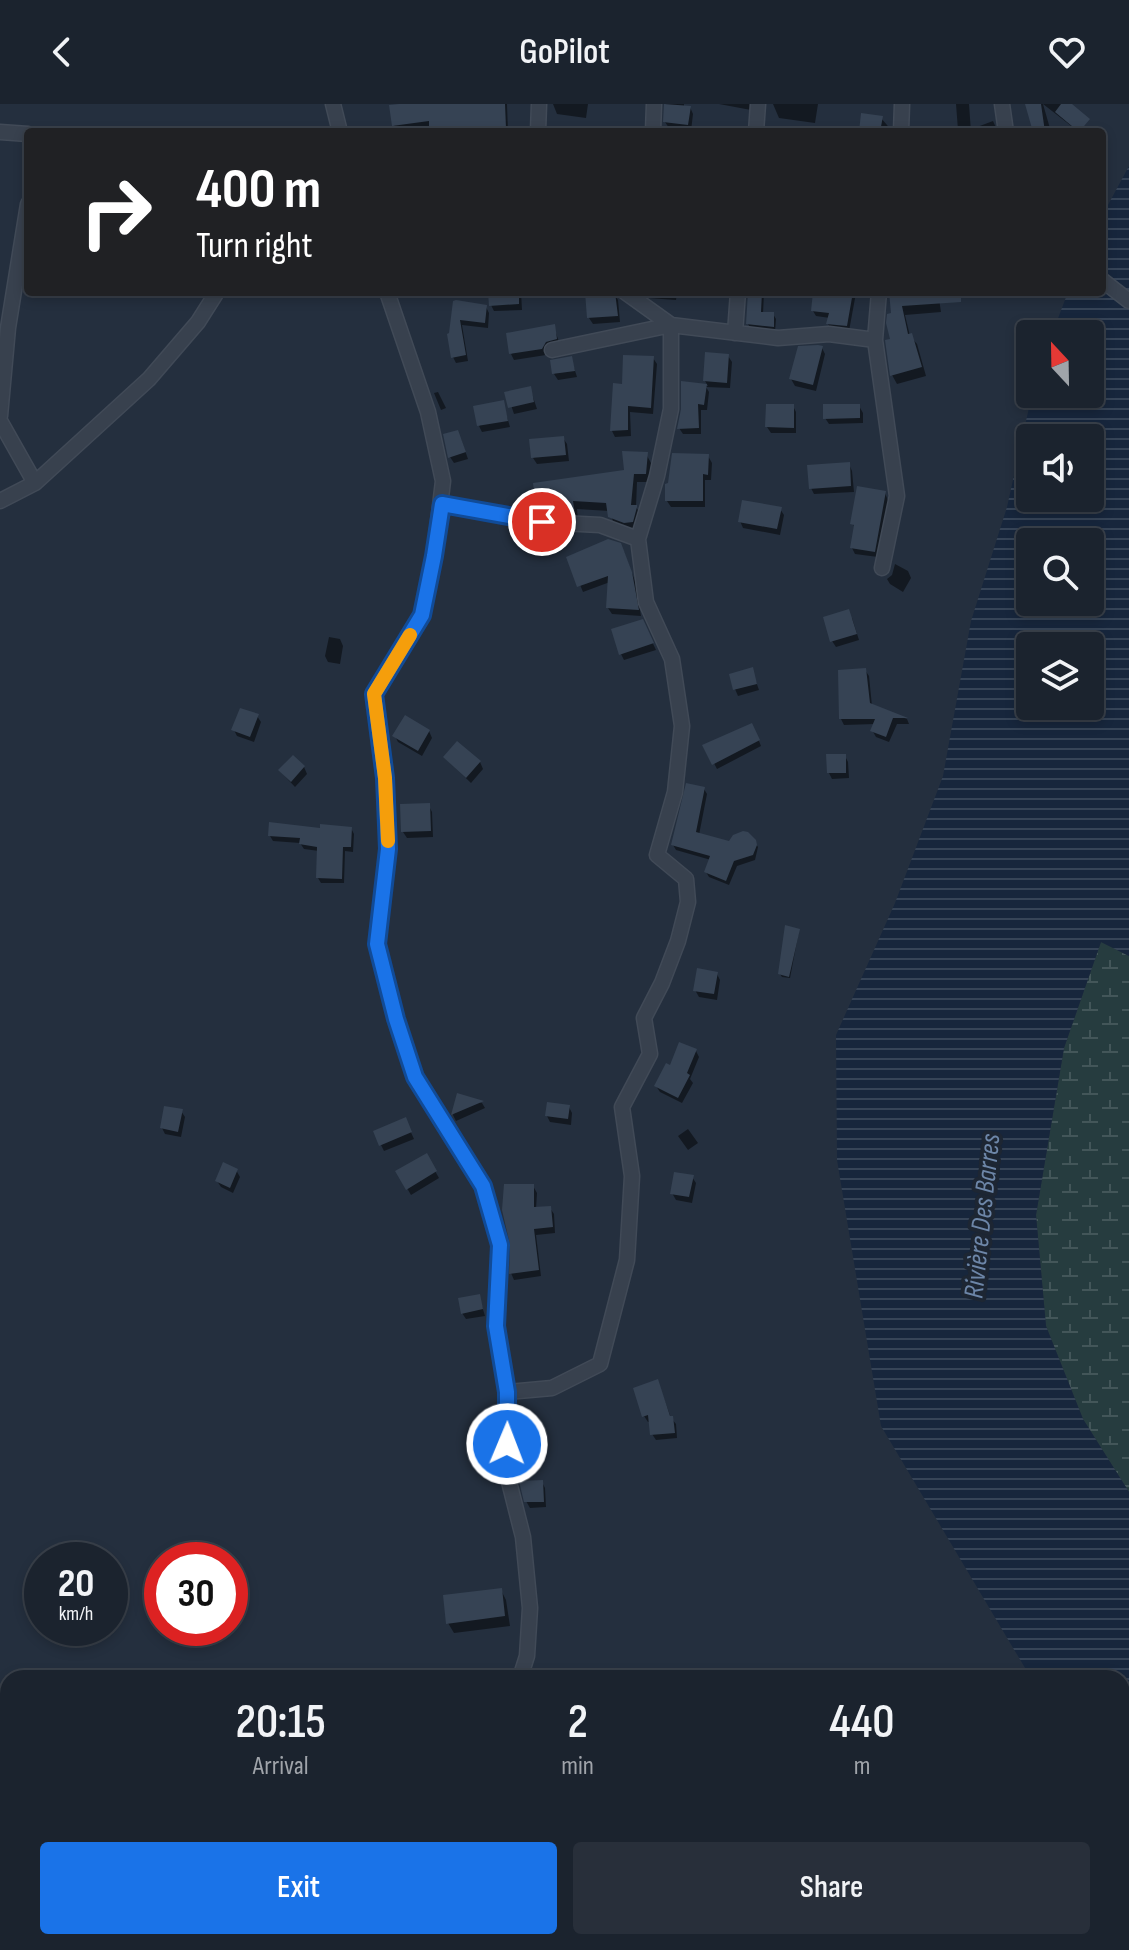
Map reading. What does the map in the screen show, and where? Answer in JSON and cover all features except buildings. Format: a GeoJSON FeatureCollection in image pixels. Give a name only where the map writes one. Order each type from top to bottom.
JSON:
{"type":"FeatureCollection","features":[{"type":"Feature","properties":{"kind":"street"},"geometry":{"type":"LineString","coordinates":[[333,104],[339,128]]}},
{"type":"Feature","properties":{"kind":"street"},"geometry":{"type":"LineString","coordinates":[[538,128],[539,104]]}},
{"type":"Feature","properties":{"kind":"street"},"geometry":{"type":"LineString","coordinates":[[653,128],[654,104]]}},
{"type":"Feature","properties":{"kind":"street"},"geometry":{"type":"LineString","coordinates":[[756,128],[758,104]]}},
{"type":"Feature","properties":{"kind":"street"},"geometry":{"type":"LineString","coordinates":[[901,128],[902,104]]}},
{"type":"Feature","properties":{"kind":"street"},"geometry":{"type":"LineString","coordinates":[[1002,104],[1005,128]]}},
{"type":"Feature","properties":{"kind":"street"},"geometry":{"type":"LineString","coordinates":[[0,132],[24,134]]}},
{"type":"Feature","properties":{"kind":"street"},"geometry":{"type":"LineString","coordinates":[[24,229],[8,328],[0,419],[35,483]]}},
{"type":"Feature","properties":{"kind":"street"},"geometry":{"type":"LineString","coordinates":[[1106,283],[1129,301]]}},
{"type":"Feature","properties":{"kind":"street"},"geometry":{"type":"LineString","coordinates":[[0,501],[35,483],[149,379],[198,322],[214,296]]}},
{"type":"Feature","properties":{"kind":"street"},"geometry":{"type":"LineString","coordinates":[[388,296],[428,412],[443,481],[434,556],[422,615],[374,694],[385,778],[388,849],[377,944],[415,1077],[483,1186],[500,1245],[496,1326],[507,1392],[506,1470],[523,1537],[530,1608],[527,1656],[523,1670]]}},
{"type":"Feature","properties":{"kind":"street"},"geometry":{"type":"LineString","coordinates":[[631,296],[671,325]]}},
{"type":"Feature","properties":{"kind":"street"},"geometry":{"type":"LineString","coordinates":[[735,333],[738,296]]}},
{"type":"Feature","properties":{"kind":"street"},"geometry":{"type":"LineString","coordinates":[[879,296],[875,340],[897,496],[882,568]]}},
{"type":"Feature","properties":{"kind":"street"},"geometry":{"type":"LineString","coordinates":[[507,1392],[552,1388],[600,1364],[627,1260],[632,1176],[622,1107],[650,1054],[644,1018],[678,941],[688,902],[686,879],[657,855],[675,792],[682,726],[672,659],[646,602],[638,539],[657,476],[671,409],[671,325]]}},
{"type":"Feature","properties":{"kind":"street"},"geometry":{"type":"LineString","coordinates":[[552,350],[671,325],[778,338],[829,334],[875,340]]}},
{"type":"Feature","properties":{"kind":"street"},"geometry":{"type":"LineString","coordinates":[[442,504],[542,522],[600,525],[638,539]]}},
{"type":"Feature","properties":{"kind":"green space"},"geometry":{"type":"Polygon","coordinates":[[[1101,942],[1129,956],[1129,1492],[1083,1419],[1046,1326],[1036,1215],[1064,1048],[1101,942]]]}},
{"type":"Feature","properties":{"kind":"water","name":"Rivière Des Barres"},"geometry":{"type":"Polygon","coordinates":[[[1129,166],[1129,956],[1101,942],[1064,1048],[1036,1215],[1046,1326],[1083,1419],[1129,1492],[1129,1670],[1026,1670],[881,1426],[837,1160],[836,1035],[895,903],[943,776],[971,621],[1007,507],[1016,466],[1016,512],[1104,512],[1104,424],[1025,424],[1029,408],[1104,408],[1104,320],[1057,320],[1066,296],[1106,296],[1106,209],[1129,166]]]}},
{"type":"Feature","properties":{"kind":"slow traffic"},"geometry":{"type":"LineString","coordinates":[[388,841],[385,778],[374,694],[410,635]]}},
{"type":"Feature","properties":{"kind":"route"},"geometry":{"type":"LineString","coordinates":[[507,1444],[507,1392],[496,1326],[500,1245],[483,1186],[415,1077],[377,944],[388,849],[385,778],[374,694],[422,615],[442,504],[542,522]]}}]}
